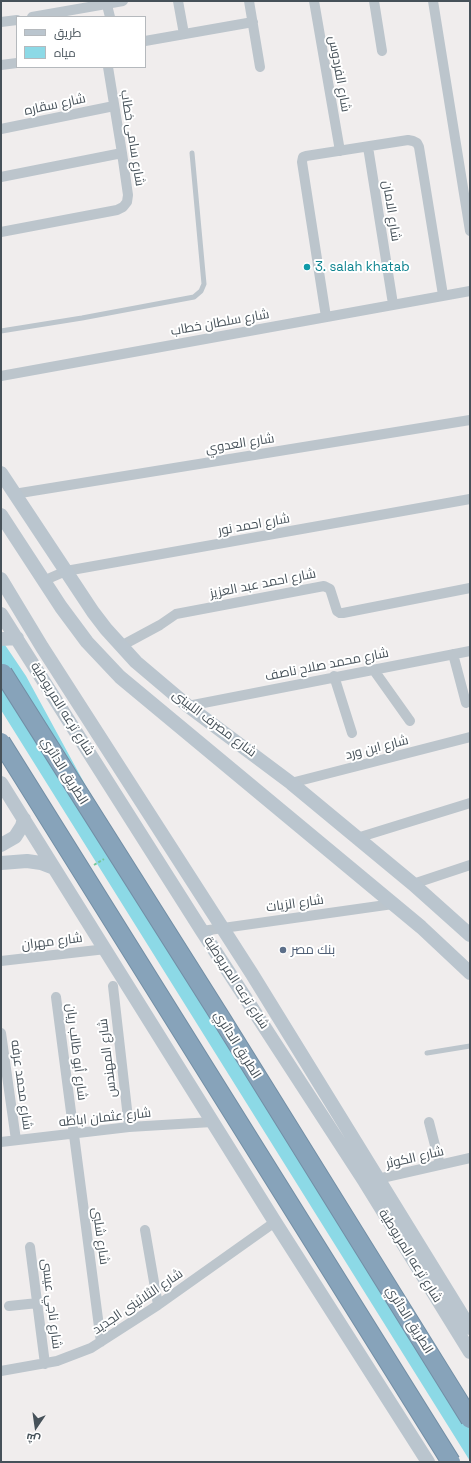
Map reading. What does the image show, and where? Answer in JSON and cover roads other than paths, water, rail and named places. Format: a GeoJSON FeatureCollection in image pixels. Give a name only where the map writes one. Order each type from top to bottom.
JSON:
{"type":"FeatureCollection","features":[{"type":"Feature","properties":{"kind":"highway","name":"الطريق الدائري"},"geometry":{"type":"LineString","coordinates":[[2,673],[212,1005],[470,1419]]}},
{"type":"Feature","properties":{"kind":"highway"},"geometry":{"type":"LineString","coordinates":[[1,742],[450,1462]]}},
{"type":"Feature","properties":{"kind":"main road","name":"شارع مصرف اللبينى"},"geometry":{"type":"LineString","coordinates":[[1,473],[93,612],[121,646],[152,677],[188,706],[291,783],[467,929]]}},
{"type":"Feature","properties":{"kind":"main road","name":"شارع مصرف اللبينى"},"geometry":{"type":"LineString","coordinates":[[1,515],[43,581],[86,642],[120,677],[426,932],[470,973]]}},
{"type":"Feature","properties":{"kind":"main road"},"geometry":{"type":"LineString","coordinates":[[1,579],[42,647],[221,928],[252,974],[470,1328]]}},
{"type":"Feature","properties":{"kind":"main road","name":"شارع ترعه المريوطية"},"geometry":{"type":"LineString","coordinates":[[2,617],[17,638],[202,931],[365,1182],[470,1352]]}},
{"type":"Feature","properties":{"kind":"main road"},"geometry":{"type":"LineString","coordinates":[[1,640],[17,638]]}},
{"type":"Feature","properties":{"kind":"main road"},"geometry":{"type":"LineString","coordinates":[[3,791],[24,819],[212,1122],[428,1462]]}},
{"type":"Feature","properties":{"kind":"main road"},"geometry":{"type":"LineString","coordinates":[[1,846],[14,837],[22,826],[24,819]]}},
{"type":"Feature","properties":{"kind":"main road"},"geometry":{"type":"LineString","coordinates":[[1,863],[27,861],[41,863],[54,868]]}},
{"type":"Feature","properties":{"kind":"street"},"geometry":{"type":"LineString","coordinates":[[37,16],[106,2],[123,1]]}},
{"type":"Feature","properties":{"kind":"street"},"geometry":{"type":"LineString","coordinates":[[178,1],[184,34]]}},
{"type":"Feature","properties":{"kind":"street"},"geometry":{"type":"LineString","coordinates":[[249,1],[260,68]]}},
{"type":"Feature","properties":{"kind":"street","name":"شارع الفردوس"},"geometry":{"type":"LineString","coordinates":[[314,1],[340,151]]}},
{"type":"Feature","properties":{"kind":"street"},"geometry":{"type":"LineString","coordinates":[[374,1],[382,51]]}},
{"type":"Feature","properties":{"kind":"street"},"geometry":{"type":"LineString","coordinates":[[433,1],[470,231]]}},
{"type":"Feature","properties":{"kind":"street"},"geometry":{"type":"LineString","coordinates":[[106,2],[110,16]]}},
{"type":"Feature","properties":{"kind":"street"},"geometry":{"type":"LineString","coordinates":[[1,22],[16,20]]}},
{"type":"Feature","properties":{"kind":"street"},"geometry":{"type":"LineString","coordinates":[[146,41],[252,22]]}},
{"type":"Feature","properties":{"kind":"street"},"geometry":{"type":"LineString","coordinates":[[1,65],[16,63]]}},
{"type":"Feature","properties":{"kind":"street","name":"شارع سامى خطاب"},"geometry":{"type":"LineString","coordinates":[[1,232],[117,210],[123,207],[127,202],[128,195],[108,68]]}},
{"type":"Feature","properties":{"kind":"street","name":"شارع سقاره"},"geometry":{"type":"LineString","coordinates":[[1,129],[114,106]]}},
{"type":"Feature","properties":{"kind":"street"},"geometry":{"type":"LineString","coordinates":[[326,316],[302,162],[302,159],[306,156],[408,140],[416,143],[419,148],[443,295]]}},
{"type":"Feature","properties":{"kind":"street","name":"شارع الامان"},"geometry":{"type":"LineString","coordinates":[[368,146],[393,304]]}},
{"type":"Feature","properties":{"kind":"street"},"geometry":{"type":"LineString","coordinates":[[1,178],[122,153]]}},
{"type":"Feature","properties":{"kind":"street","name":"شارع سلطان خطاب"},"geometry":{"type":"LineString","coordinates":[[1,376],[470,291]]}},
{"type":"Feature","properties":{"kind":"street","name":"شارع العدوي"},"geometry":{"type":"LineString","coordinates":[[14,494],[470,420]]}},
{"type":"Feature","properties":{"kind":"street","name":"شارع احمد نور"},"geometry":{"type":"LineString","coordinates":[[43,581],[66,571],[470,499]]}},
{"type":"Feature","properties":{"kind":"street","name":"شارع احمد عبد العزيز"},"geometry":{"type":"LineString","coordinates":[[121,646],[160,625],[176,614],[324,586],[330,589],[336,611],[340,613],[470,588]]}},
{"type":"Feature","properties":{"kind":"street","name":"شارع محمد صلاح ناصف"},"geometry":{"type":"LineString","coordinates":[[188,706],[334,676],[470,651]]}},
{"type":"Feature","properties":{"kind":"street"},"geometry":{"type":"LineString","coordinates":[[453,654],[466,702]]}},
{"type":"Feature","properties":{"kind":"street"},"geometry":{"type":"LineString","coordinates":[[373,669],[410,721]]}},
{"type":"Feature","properties":{"kind":"street"},"geometry":{"type":"LineString","coordinates":[[334,676],[352,733]]}},
{"type":"Feature","properties":{"kind":"street","name":"شارع ابن ورد"},"geometry":{"type":"LineString","coordinates":[[291,783],[470,737]]}},
{"type":"Feature","properties":{"kind":"street"},"geometry":{"type":"LineString","coordinates":[[357,838],[470,803]]}},
{"type":"Feature","properties":{"kind":"street"},"geometry":{"type":"LineString","coordinates":[[413,884],[470,865]]}},
{"type":"Feature","properties":{"kind":"street","name":"شارع الزيات"},"geometry":{"type":"LineString","coordinates":[[202,931],[392,904]]}},
{"type":"Feature","properties":{"kind":"street","name":"شارع مهران"},"geometry":{"type":"LineString","coordinates":[[1,962],[106,949]]}},
{"type":"Feature","properties":{"kind":"street","name":"شارع المهندس"},"geometry":{"type":"LineString","coordinates":[[112,986],[129,1128]]}},
{"type":"Feature","properties":{"kind":"street","name":"شارع أبو طالب ريان"},"geometry":{"type":"LineString","coordinates":[[56,997],[73,1134]]}},
{"type":"Feature","properties":{"kind":"street","name":"شارع محمد عرفه"},"geometry":{"type":"LineString","coordinates":[[1,1033],[16,1140]]}},
{"type":"Feature","properties":{"kind":"street","name":"شارع عثمان اباظه"},"geometry":{"type":"LineString","coordinates":[[1,1142],[129,1128],[212,1122]]}},
{"type":"Feature","properties":{"kind":"street"},"geometry":{"type":"LineString","coordinates":[[429,1122],[440,1165]]}},
{"type":"Feature","properties":{"kind":"street","name":"شارع شلبى"},"geometry":{"type":"LineString","coordinates":[[73,1134],[101,1342]]}},
{"type":"Feature","properties":{"kind":"street","name":"شارع الكوثر"},"geometry":{"type":"LineString","coordinates":[[365,1182],[470,1158]]}},
{"type":"Feature","properties":{"kind":"street","name":"شارع الثلاثينى الجديد"},"geometry":{"type":"LineString","coordinates":[[1,1371],[45,1364],[68,1358],[101,1342],[158,1305],[275,1222]]}},
{"type":"Feature","properties":{"kind":"street"},"geometry":{"type":"LineString","coordinates":[[145,1230],[158,1305]]}},
{"type":"Feature","properties":{"kind":"street","name":"شارع ناجي عيسى"},"geometry":{"type":"LineString","coordinates":[[30,1247],[45,1364]]}},
{"type":"Feature","properties":{"kind":"street"},"geometry":{"type":"LineString","coordinates":[[9,1306],[38,1303]]}},
{"type":"Feature","properties":{"kind":"lane"},"geometry":{"type":"LineString","coordinates":[[1,331],[82,318],[194,297],[201,291],[204,284],[192,153]]}},
{"type":"Feature","properties":{"kind":"lane"},"geometry":{"type":"LineString","coordinates":[[427,1053],[470,1046]]}},
{"type":"Feature","properties":{"kind":"water"},"geometry":{"type":"Polygon","coordinates":[[[1,639],[26,676],[87,788],[470,1406],[470,1461],[1,710],[1,639]]]}},
{"type":"Feature","properties":{"kind":"place","name":"3. salah khatab"},"geometry":{"type":"Point","coordinates":[307,267]}},
{"type":"Feature","properties":{"kind":"place","name":"بنك مصر"},"geometry":{"type":"Point","coordinates":[283,950]}}]}
